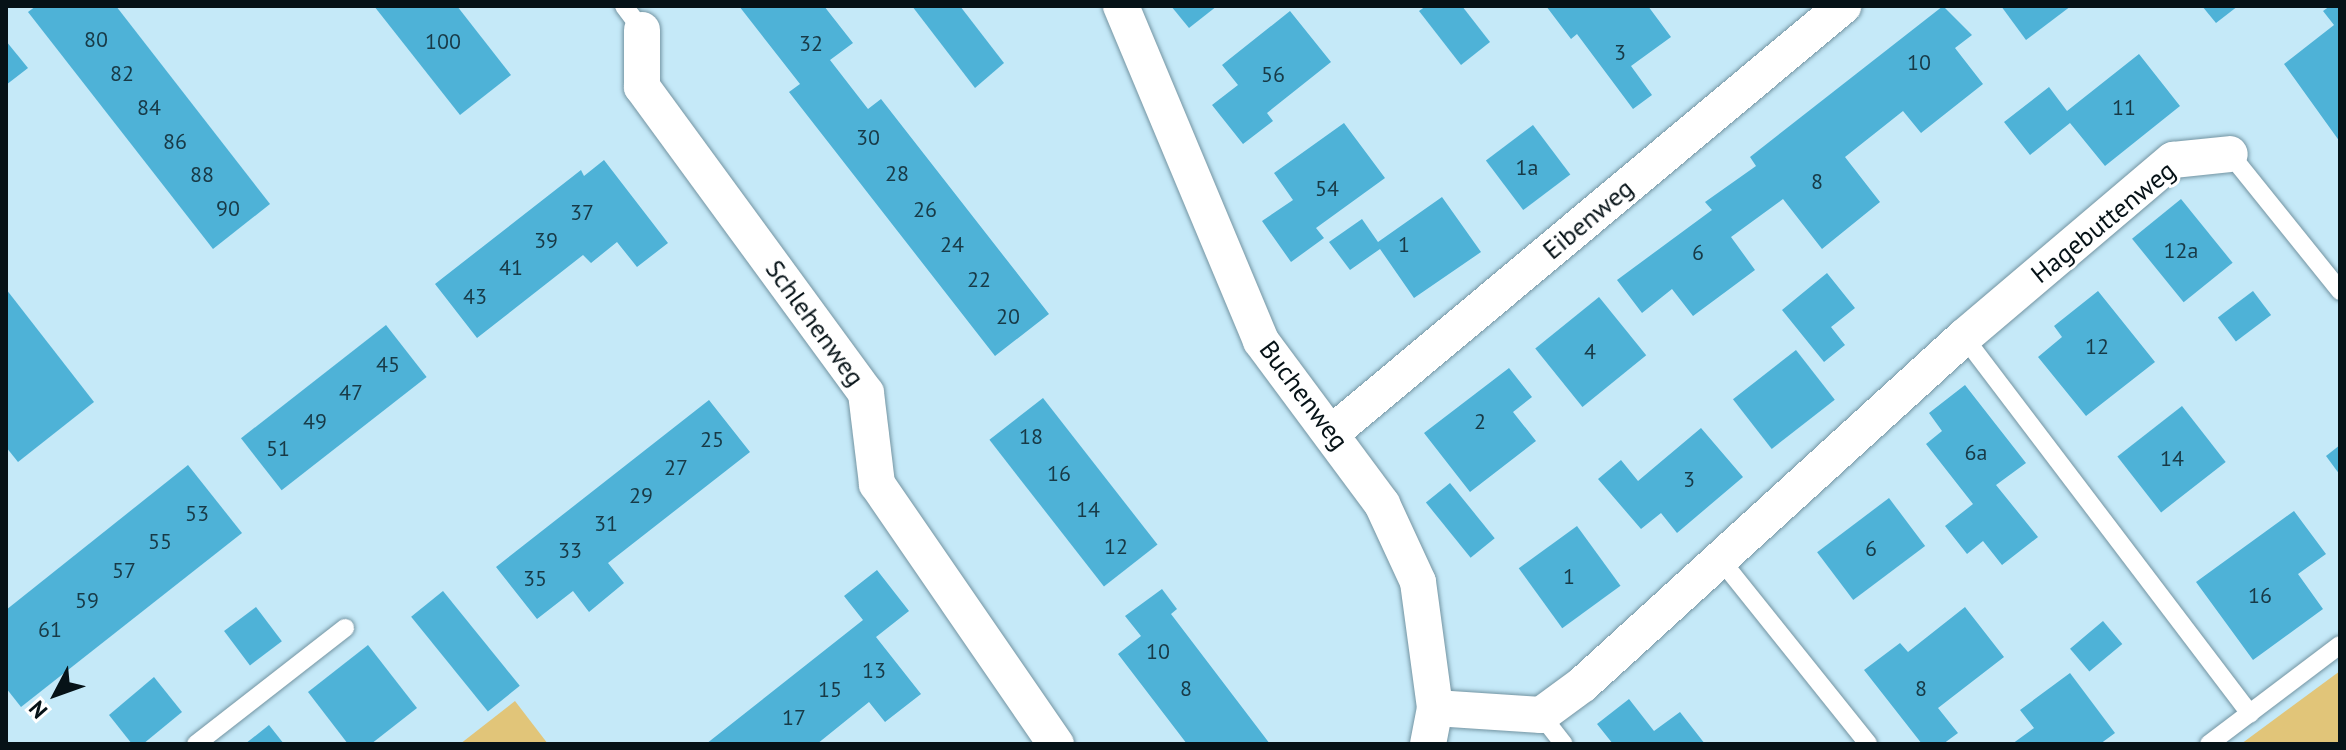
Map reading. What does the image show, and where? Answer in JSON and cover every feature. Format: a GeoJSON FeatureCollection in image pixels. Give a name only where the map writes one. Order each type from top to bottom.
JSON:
{"type":"FeatureCollection","features":[{"type":"Feature","properties":{"kind":"street","name":"Buchenweg"},"geometry":{"type":"LineString","coordinates":[[1121,6],[1261,341],[1333,432],[1382,504],[1418,582],[1435,708],[1428,744]]}},
{"type":"Feature","properties":{"kind":"street","name":"Eibenweg"},"geometry":{"type":"LineString","coordinates":[[1333,432],[1843,6]]}},
{"type":"Feature","properties":{"kind":"street","name":"Schlehenweg"},"geometry":{"type":"LineString","coordinates":[[633,18],[642,87],[866,393],[877,484],[1056,744]]}},
{"type":"Feature","properties":{"kind":"street","name":"Hagebuttenweg"},"geometry":{"type":"LineString","coordinates":[[1541,715],[1583,684],[1964,337],[2173,160],[2230,154]]}},
{"type":"Feature","properties":{"kind":"street"},"geometry":{"type":"LineString","coordinates":[[1435,708],[1541,715]]}},
{"type":"Feature","properties":{"kind":"lane","name":"Hagebuttenweg"},"geometry":{"type":"LineString","coordinates":[[2230,154],[2340,291]]}},
{"type":"Feature","properties":{"kind":"lane"},"geometry":{"type":"LineString","coordinates":[[1964,337],[2250,714]]}},
{"type":"Feature","properties":{"kind":"lane"},"geometry":{"type":"LineString","coordinates":[[1720,559],[1868,744]]}},
{"type":"Feature","properties":{"kind":"lane"},"geometry":{"type":"LineString","coordinates":[[196,744],[345,628]]}},
{"type":"Feature","properties":{"kind":"lane"},"geometry":{"type":"LineString","coordinates":[[2209,744],[2340,645]]}},
{"type":"Feature","properties":{"kind":"lane"},"geometry":{"type":"LineString","coordinates":[[1541,715],[1564,744]]}},
{"type":"Feature","properties":{"kind":"shaded area"},"geometry":{"type":"Polygon","coordinates":[[[2340,671],[2340,744],[2241,744],[2340,671]]]}},
{"type":"Feature","properties":{"kind":"shaded area"},"geometry":{"type":"Polygon","coordinates":[[[515,701],[548,744],[460,744],[515,701]]]}},
{"type":"Feature","properties":{"kind":"building"},"geometry":{"type":"Polygon","coordinates":[[[36,6],[116,6],[270,204],[213,249],[28,12],[36,6]]]}},
{"type":"Feature","properties":{"kind":"building"},"geometry":{"type":"Polygon","coordinates":[[[374,6],[457,6],[511,75],[460,115],[374,6]]]}},
{"type":"Feature","properties":{"kind":"building"},"geometry":{"type":"Polygon","coordinates":[[[739,6],[824,6],[853,43],[830,60],[868,109],[881,99],[1049,314],[995,356],[789,92],[800,84],[739,6]]]}},
{"type":"Feature","properties":{"kind":"building"},"geometry":{"type":"Polygon","coordinates":[[[912,6],[960,6],[1004,63],[975,88],[912,6]]]}},
{"type":"Feature","properties":{"kind":"building"},"geometry":{"type":"Polygon","coordinates":[[[1171,6],[1217,6],[1189,28],[1171,6]]]}},
{"type":"Feature","properties":{"kind":"building"},"geometry":{"type":"Polygon","coordinates":[[[1426,6],[1462,6],[1490,42],[1461,65],[1419,11],[1426,6]]]}},
{"type":"Feature","properties":{"kind":"building"},"geometry":{"type":"Polygon","coordinates":[[[1546,6],[1648,6],[1671,37],[1631,66],[1652,95],[1633,109],[1577,34],[1571,39],[1546,6]]]}},
{"type":"Feature","properties":{"kind":"building"},"geometry":{"type":"Polygon","coordinates":[[[1943,6],[1972,35],[1955,48],[1983,84],[1921,133],[1903,111],[1845,157],[1880,202],[1822,249],[1783,199],[1731,237],[1755,270],[1693,316],[1672,289],[1642,313],[1617,280],[1712,210],[1705,202],[1756,166],[1750,157],[1943,6]]]}},
{"type":"Feature","properties":{"kind":"building"},"geometry":{"type":"Polygon","coordinates":[[[2001,6],[2071,6],[2026,40],[2001,6]]]}},
{"type":"Feature","properties":{"kind":"building"},"geometry":{"type":"Polygon","coordinates":[[[2202,6],[2238,6],[2216,23],[2202,6]]]}},
{"type":"Feature","properties":{"kind":"building"},"geometry":{"type":"Polygon","coordinates":[[[2330,6],[2340,6],[2340,142],[2284,64],[2334,25],[2323,11],[2330,6]]]}},
{"type":"Feature","properties":{"kind":"building"},"geometry":{"type":"Polygon","coordinates":[[[1290,11],[1331,62],[1267,113],[1273,121],[1243,144],[1212,105],[1238,85],[1222,65],[1290,11]]]}},
{"type":"Feature","properties":{"kind":"building"},"geometry":{"type":"Polygon","coordinates":[[[6,41],[28,68],[6,85],[6,41]]]}},
{"type":"Feature","properties":{"kind":"building"},"geometry":{"type":"Polygon","coordinates":[[[2139,54],[2180,106],[2105,166],[2070,123],[2030,155],[2004,122],[2049,87],[2067,111],[2139,54]]]}},
{"type":"Feature","properties":{"kind":"building"},"geometry":{"type":"Polygon","coordinates":[[[1344,123],[1385,178],[1316,228],[1324,238],[1291,262],[1262,221],[1293,200],[1274,173],[1344,123]]]}},
{"type":"Feature","properties":{"kind":"building"},"geometry":{"type":"Polygon","coordinates":[[[1533,125],[1570,175],[1523,210],[1486,161],[1533,125]]]}},
{"type":"Feature","properties":{"kind":"building"},"geometry":{"type":"Polygon","coordinates":[[[604,160],[668,243],[637,267],[617,242],[591,263],[583,255],[477,338],[435,284],[581,170],[584,176],[604,160]]]}},
{"type":"Feature","properties":{"kind":"building"},"geometry":{"type":"Polygon","coordinates":[[[1442,197],[1481,252],[1414,298],[1380,249],[1350,270],[1329,242],[1362,219],[1378,242],[1442,197]]]}},
{"type":"Feature","properties":{"kind":"building"},"geometry":{"type":"Polygon","coordinates":[[[2181,199],[2233,263],[2184,302],[2132,239],[2181,199]]]}},
{"type":"Feature","properties":{"kind":"building"},"geometry":{"type":"Polygon","coordinates":[[[1827,273],[1855,308],[1831,327],[1845,345],[1824,362],[1782,310],[1827,273]]]}},
{"type":"Feature","properties":{"kind":"building"},"geometry":{"type":"Polygon","coordinates":[[[6,289],[94,402],[18,462],[6,447],[6,289]]]}},
{"type":"Feature","properties":{"kind":"building"},"geometry":{"type":"Polygon","coordinates":[[[2098,291],[2155,362],[2086,416],[2038,357],[2062,337],[2054,326],[2098,291]]]}},
{"type":"Feature","properties":{"kind":"building"},"geometry":{"type":"Polygon","coordinates":[[[2253,291],[2271,315],[2236,341],[2218,317],[2253,291]]]}},
{"type":"Feature","properties":{"kind":"building"},"geometry":{"type":"Polygon","coordinates":[[[1599,297],[1646,355],[1582,407],[1535,349],[1599,297]]]}},
{"type":"Feature","properties":{"kind":"building"},"geometry":{"type":"Polygon","coordinates":[[[386,325],[427,377],[282,490],[241,438],[386,325]]]}},
{"type":"Feature","properties":{"kind":"building"},"geometry":{"type":"Polygon","coordinates":[[[1796,350],[1835,400],[1772,449],[1733,399],[1796,350]]]}},
{"type":"Feature","properties":{"kind":"building"},"geometry":{"type":"Polygon","coordinates":[[[1509,368],[1532,397],[1513,412],[1536,441],[1470,492],[1424,433],[1509,368]]]}},
{"type":"Feature","properties":{"kind":"building"},"geometry":{"type":"Polygon","coordinates":[[[1965,385],[2026,463],[1996,485],[2038,537],[2002,565],[1983,541],[1967,554],[1945,526],[1973,504],[1926,444],[1942,431],[1929,413],[1965,385]]]}},
{"type":"Feature","properties":{"kind":"building"},"geometry":{"type":"Polygon","coordinates":[[[1043,398],[1158,545],[1104,586],[989,440],[1043,398]]]}},
{"type":"Feature","properties":{"kind":"building"},"geometry":{"type":"Polygon","coordinates":[[[709,400],[750,452],[608,563],[624,583],[589,612],[573,591],[537,619],[496,567],[709,400]]]}},
{"type":"Feature","properties":{"kind":"building"},"geometry":{"type":"Polygon","coordinates":[[[2182,406],[2226,462],[2161,512],[2117,456],[2182,406]]]}},
{"type":"Feature","properties":{"kind":"building"},"geometry":{"type":"Polygon","coordinates":[[[1701,428],[1743,477],[1677,533],[1661,513],[1641,529],[1598,479],[1621,460],[1638,481],[1701,428]]]}},
{"type":"Feature","properties":{"kind":"building"},"geometry":{"type":"Polygon","coordinates":[[[2340,445],[2340,475],[2326,456],[2340,445]]]}},
{"type":"Feature","properties":{"kind":"building"},"geometry":{"type":"Polygon","coordinates":[[[188,465],[242,533],[21,707],[6,688],[6,610],[188,465]]]}},
{"type":"Feature","properties":{"kind":"building"},"geometry":{"type":"Polygon","coordinates":[[[1450,483],[1495,538],[1471,558],[1426,503],[1450,483]]]}},
{"type":"Feature","properties":{"kind":"building"},"geometry":{"type":"Polygon","coordinates":[[[1889,498],[1925,546],[1853,600],[1817,552],[1889,498]]]}},
{"type":"Feature","properties":{"kind":"building"},"geometry":{"type":"Polygon","coordinates":[[[2294,511],[2326,554],[2298,574],[2323,609],[2253,660],[2196,582],[2294,511]]]}},
{"type":"Feature","properties":{"kind":"building"},"geometry":{"type":"Polygon","coordinates":[[[1577,526],[1620,586],[1562,628],[1519,568],[1577,526]]]}},
{"type":"Feature","properties":{"kind":"building"},"geometry":{"type":"Polygon","coordinates":[[[877,570],[909,611],[876,637],[921,694],[885,722],[869,702],[817,744],[706,744],[863,620],[844,596],[877,570]]]}},
{"type":"Feature","properties":{"kind":"building"},"geometry":{"type":"Polygon","coordinates":[[[1162,589],[1177,609],[1171,614],[1270,744],[1187,744],[1118,654],[1141,636],[1125,616],[1162,589]]]}},
{"type":"Feature","properties":{"kind":"building"},"geometry":{"type":"Polygon","coordinates":[[[443,591],[520,686],[488,712],[411,617],[443,591]]]}},
{"type":"Feature","properties":{"kind":"building"},"geometry":{"type":"Polygon","coordinates":[[[256,607],[282,641],[250,665],[224,631],[256,607]]]}},
{"type":"Feature","properties":{"kind":"building"},"geometry":{"type":"Polygon","coordinates":[[[1965,607],[2004,657],[1938,708],[1958,733],[1943,744],[1922,744],[1864,670],[1900,643],[1908,652],[1965,607]]]}},
{"type":"Feature","properties":{"kind":"building"},"geometry":{"type":"Polygon","coordinates":[[[2103,621],[2122,644],[2089,672],[2070,649],[2103,621]]]}},
{"type":"Feature","properties":{"kind":"building"},"geometry":{"type":"Polygon","coordinates":[[[368,645],[417,708],[371,744],[348,744],[308,692],[368,645]]]}},
{"type":"Feature","properties":{"kind":"building"},"geometry":{"type":"Polygon","coordinates":[[[2070,673],[2115,733],[2100,744],[2012,744],[2034,728],[2020,710],[2070,673]]]}},
{"type":"Feature","properties":{"kind":"building"},"geometry":{"type":"Polygon","coordinates":[[[154,677],[182,712],[143,744],[132,744],[109,715],[154,677]]]}},
{"type":"Feature","properties":{"kind":"building"},"geometry":{"type":"Polygon","coordinates":[[[1629,699],[1654,731],[1680,712],[1705,744],[1613,744],[1597,724],[1629,699]]]}},
{"type":"Feature","properties":{"kind":"building"},"geometry":{"type":"Polygon","coordinates":[[[269,725],[284,744],[245,744],[269,725]]]}}]}
